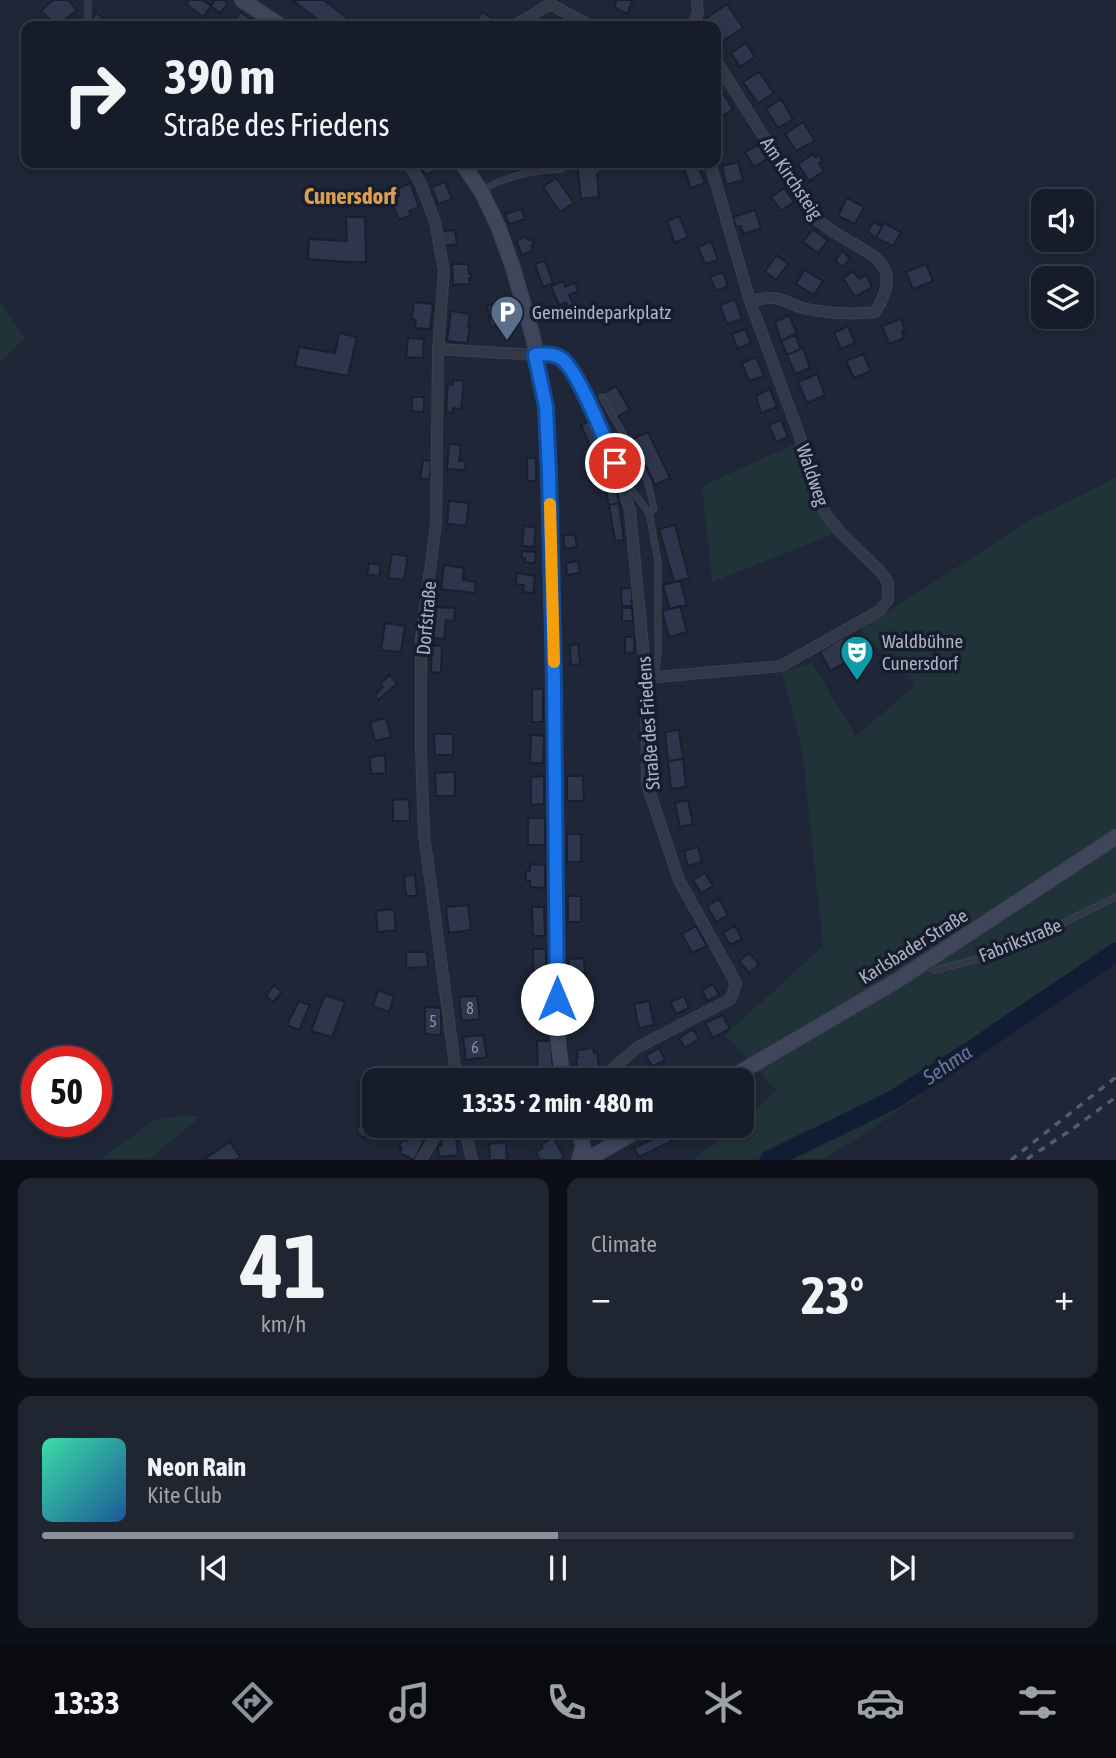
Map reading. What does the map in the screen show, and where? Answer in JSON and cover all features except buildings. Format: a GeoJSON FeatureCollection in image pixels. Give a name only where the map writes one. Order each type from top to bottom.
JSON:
{"type":"FeatureCollection","features":[{"type":"Feature","properties":{"kind":"main road"},"geometry":{"type":"LineString","coordinates":[[242,0],[274,21]]}},
{"type":"Feature","properties":{"kind":"main road"},"geometry":{"type":"LineString","coordinates":[[465,168],[481,191],[498,226],[513,268],[533,337],[546,407],[555,724],[557,1027],[562,1068]]}},
{"type":"Feature","properties":{"kind":"main road","name":"Karlsbader Straße"},"geometry":{"type":"LineString","coordinates":[[747,1068],[921,965],[1116,837]]}},
{"type":"Feature","properties":{"kind":"main road"},"geometry":{"type":"LineString","coordinates":[[581,1138],[583,1146],[580,1158],[597,1154],[625,1138]]}},
{"type":"Feature","properties":{"kind":"street"},"geometry":{"type":"LineString","coordinates":[[695,21],[698,0]]}},
{"type":"Feature","properties":{"kind":"street"},"geometry":{"type":"LineString","coordinates":[[521,21],[548,2],[582,21]]}},
{"type":"Feature","properties":{"kind":"street","name":"Am Kirchsteig"},"geometry":{"type":"LineString","coordinates":[[721,69],[816,219],[878,258],[884,266],[887,281],[885,296],[875,312],[802,308],[773,298],[750,302]]}},
{"type":"Feature","properties":{"kind":"street","name":"Dorfstraße"},"geometry":{"type":"LineString","coordinates":[[411,168],[420,182],[435,222],[444,271],[438,349],[436,524],[421,638],[424,834],[455,1068]]}},
{"type":"Feature","properties":{"kind":"street","name":"Waldweg"},"geometry":{"type":"LineString","coordinates":[[650,678],[781,666],[879,611],[888,600],[888,582],[825,513],[814,488],[800,437],[750,302],[711,168]]}},
{"type":"Feature","properties":{"kind":"street","name":"Straße des Friedens"},"geometry":{"type":"LineString","coordinates":[[438,349],[535,355],[548,353],[561,358],[576,376],[618,471],[630,510],[650,678],[648,784],[679,880],[736,983],[731,999],[638,1047],[614,1068]]}},
{"type":"Feature","properties":{"kind":"street"},"geometry":{"type":"LineString","coordinates":[[421,1160],[434,1138]]}},
{"type":"Feature","properties":{"kind":"street"},"geometry":{"type":"LineString","coordinates":[[467,1138],[472,1160]]}},
{"type":"Feature","properties":{"kind":"lane"},"geometry":{"type":"LineString","coordinates":[[88,0],[88,21]]}},
{"type":"Feature","properties":{"kind":"lane"},"geometry":{"type":"LineString","coordinates":[[481,191],[499,180],[541,169],[562,169]]}},
{"type":"Feature","properties":{"kind":"lane"},"geometry":{"type":"LineString","coordinates":[[602,397],[648,483],[654,509],[649,513]]}},
{"type":"Feature","properties":{"kind":"lane"},"geometry":{"type":"LineString","coordinates":[[618,471],[649,513],[658,561],[658,655],[650,678]]}},
{"type":"Feature","properties":{"kind":"lane","name":"Fabrikstraße"},"geometry":{"type":"LineString","coordinates":[[921,965],[935,970],[1001,953],[1116,897]]}},
{"type":"Feature","properties":{"kind":"shaded area"},"geometry":{"type":"Polygon","coordinates":[[[0,300],[25,338],[0,363],[0,300]]]}},
{"type":"Feature","properties":{"kind":"shaded area"},"geometry":{"type":"Polygon","coordinates":[[[797,443],[836,533],[712,582],[702,486],[797,443]]]}},
{"type":"Feature","properties":{"kind":"shaded area"},"geometry":{"type":"Polygon","coordinates":[[[1116,478],[1116,961],[852,1142],[823,1159],[693,1160],[719,1138],[754,1138],[754,1110],[777,1091],[725,1035],[823,946],[802,748],[782,672],[812,663],[856,736],[916,685],[860,630],[1028,521],[1116,478]]]}},
{"type":"Feature","properties":{"kind":"shaded area"},"geometry":{"type":"Polygon","coordinates":[[[181,1115],[201,1116],[149,1159],[101,1159],[153,1121],[181,1115]]]}},
{"type":"Feature","properties":{"kind":"waterway","name":"Sehma"},"geometry":{"type":"LineString","coordinates":[[769,1160],[893,1100],[1116,952]]}},
{"type":"Feature","properties":{"kind":"railway"},"geometry":{"type":"LineString","coordinates":[[1011,1160],[1116,1077]]}},
{"type":"Feature","properties":{"kind":"railway"},"geometry":{"type":"LineString","coordinates":[[1027,1159],[1116,1097]]}},
{"type":"Feature","properties":{"kind":"slow traffic"},"geometry":{"type":"LineString","coordinates":[[550,504],[554,662]]}},
{"type":"Feature","properties":{"kind":"place","name":"Gemeindeparkplatz"},"geometry":{"type":"Point","coordinates":[507,342]}},
{"type":"Feature","properties":{"kind":"place","name":"Waldbühne Cunersdorf"},"geometry":{"type":"Point","coordinates":[857,682]}},
{"type":"Feature","properties":{"kind":"district","name":"Cunersdorf"},"geometry":{"type":"Point","coordinates":[350,196]}},
{"type":"Feature","properties":{"kind":"route"},"geometry":{"type":"LineString","coordinates":[[557,999],[549,474],[546,407],[535,355],[548,353],[561,358],[576,376],[615,463]]}}]}
